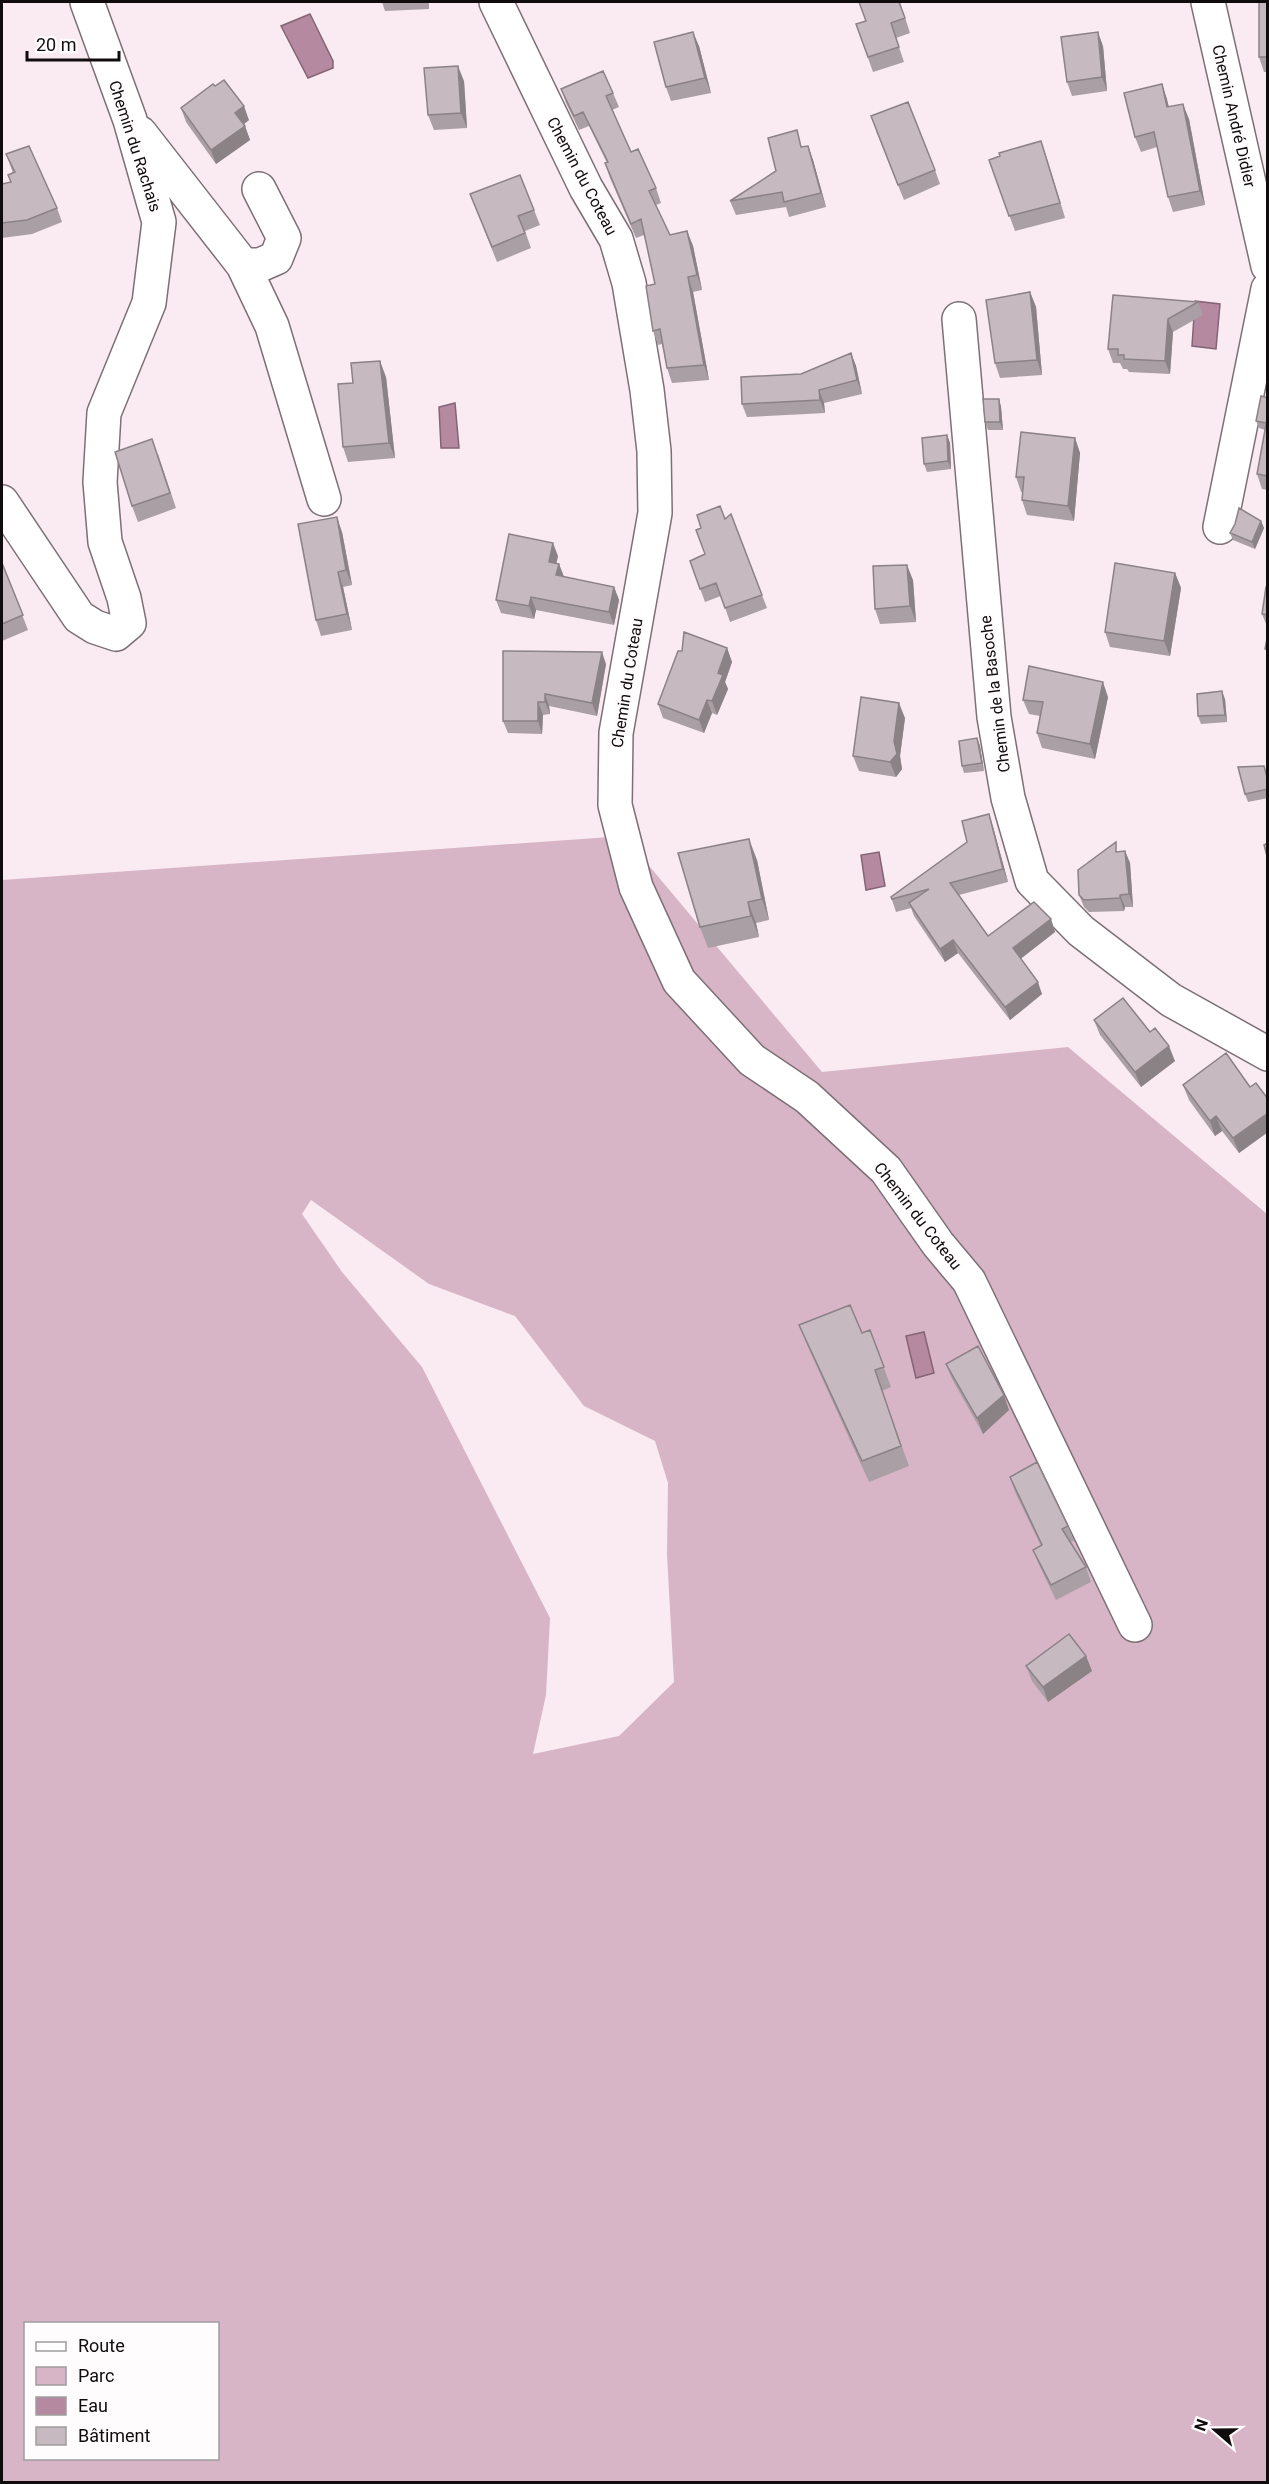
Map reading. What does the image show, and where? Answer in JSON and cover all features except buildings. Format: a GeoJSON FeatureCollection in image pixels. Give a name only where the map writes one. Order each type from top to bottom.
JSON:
{"type":"FeatureCollection","features":[{"type":"Feature","properties":{"kind":"street","name":"Chemin du Rachais"},"geometry":{"type":"LineString","coordinates":[[2,502],[79,617],[95,627],[116,634],[129,623],[124,598],[105,542],[100,482],[104,413],[149,303],[159,222],[130,120],[87,2]]}},
{"type":"Feature","properties":{"kind":"street","name":"Chemin du Coteau"},"geometry":{"type":"LineString","coordinates":[[496,2],[581,177],[616,239],[629,283],[647,390],[654,451],[655,513],[616,734],[615,805],[636,887],[679,981],[752,1060],[807,1097],[886,1170],[938,1244],[969,1281],[1135,1625]]}},
{"type":"Feature","properties":{"kind":"street","name":"Chemin André Didier"},"geometry":{"type":"LineString","coordinates":[[1208,2],[1268,266]]}},
{"type":"Feature","properties":{"kind":"street"},"geometry":{"type":"LineString","coordinates":[[130,120],[243,265],[272,326],[324,499]]}},
{"type":"Feature","properties":{"kind":"street"},"geometry":{"type":"LineString","coordinates":[[243,265],[260,265],[276,258],[284,238],[259,189]]}},
{"type":"Feature","properties":{"kind":"street"},"geometry":{"type":"LineString","coordinates":[[1220,527],[1268,290]]}},
{"type":"Feature","properties":{"kind":"street","name":"Chemin de la Basoche"},"geometry":{"type":"LineString","coordinates":[[959,319],[994,717],[1008,798],[1032,881],[1081,931],[1171,1000],[1268,1054]]}},
{"type":"Feature","properties":{"kind":"green space"},"geometry":{"type":"Polygon","coordinates":[[[624,836],[822,1072],[1068,1047],[1267,1214],[1267,2482],[2,2482],[2,880],[624,836]],[[311,1200],[302,1214],[342,1272],[422,1367],[550,1618],[546,1695],[533,1754],[619,1736],[674,1682],[667,1555],[668,1483],[655,1441],[584,1406],[515,1316],[429,1284],[311,1200]]]}},
{"type":"Feature","properties":{"kind":"water"},"geometry":{"type":"Polygon","coordinates":[[[310,14],[333,61],[333,68],[308,78],[281,26],[310,14]]]}},
{"type":"Feature","properties":{"kind":"water"},"geometry":{"type":"Polygon","coordinates":[[[1195,301],[1220,304],[1216,349],[1192,346],[1195,301]]]}},
{"type":"Feature","properties":{"kind":"water"},"geometry":{"type":"Polygon","coordinates":[[[455,403],[459,448],[441,448],[439,407],[455,403]]]}},
{"type":"Feature","properties":{"kind":"water"},"geometry":{"type":"Polygon","coordinates":[[[879,852],[885,886],[866,890],[861,855],[879,852]]]}},
{"type":"Feature","properties":{"kind":"water"},"geometry":{"type":"Polygon","coordinates":[[[924,1332],[934,1373],[916,1378],[906,1336],[924,1332]]]}}]}
